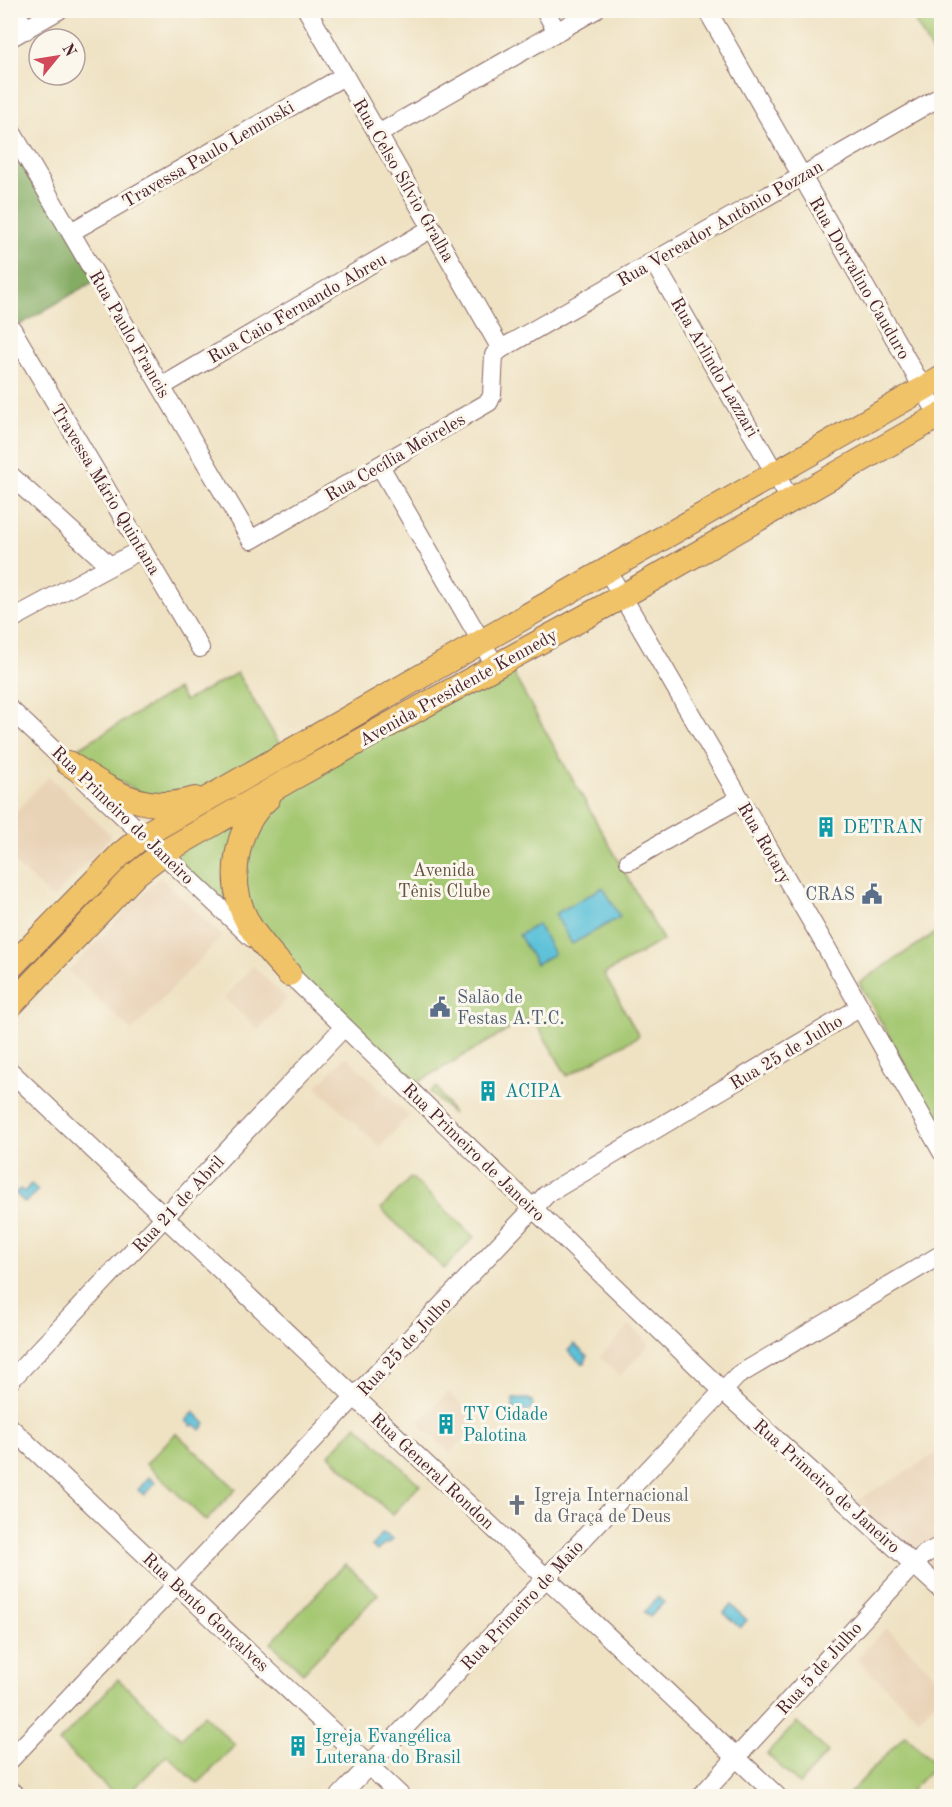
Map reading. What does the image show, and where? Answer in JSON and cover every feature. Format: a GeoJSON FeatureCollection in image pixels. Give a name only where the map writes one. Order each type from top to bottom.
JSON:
{"type":"FeatureCollection","features":[{"type":"Feature","properties":{"kind":"main road","name":"Avenida Presidente Kennedy"},"geometry":{"type":"LineString","coordinates":[[10,968],[121,854],[144,835],[932,384]]}},
{"type":"Feature","properties":{"kind":"main road","name":"Avenida Presidente Kennedy"},"geometry":{"type":"LineString","coordinates":[[10,1006],[136,874],[164,854],[289,780],[623,597],[940,415]]}},
{"type":"Feature","properties":{"kind":"main road"},"geometry":{"type":"LineString","coordinates":[[68,763],[133,800],[162,805],[194,799],[263,768]]}},
{"type":"Feature","properties":{"kind":"main road"},"geometry":{"type":"LineString","coordinates":[[289,780],[264,802],[248,823],[237,849],[235,876],[238,897],[248,922],[289,974]]}},
{"type":"Feature","properties":{"kind":"street"},"geometry":{"type":"LineString","coordinates":[[15,10],[18,34],[59,10]]}},
{"type":"Feature","properties":{"kind":"street","name":"Rua Celso Sílvio Gralha"},"geometry":{"type":"LineString","coordinates":[[307,10],[501,349]]}},
{"type":"Feature","properties":{"kind":"street"},"geometry":{"type":"LineString","coordinates":[[545,10],[557,32]]}},
{"type":"Feature","properties":{"kind":"street"},"geometry":{"type":"LineString","coordinates":[[378,134],[595,10]]}},
{"type":"Feature","properties":{"kind":"street","name":"Rua Dorvalino Cauduro"},"geometry":{"type":"LineString","coordinates":[[707,10],[802,176],[932,384],[940,415]]}},
{"type":"Feature","properties":{"kind":"street","name":"Travessa Paulo Leminski"},"geometry":{"type":"LineString","coordinates":[[71,232],[344,76]]}},
{"type":"Feature","properties":{"kind":"street","name":"Rua Vereador Antônio Pozzan"},"geometry":{"type":"LineString","coordinates":[[501,349],[938,98]]}},
{"type":"Feature","properties":{"kind":"street","name":"Rua Paulo Francis"},"geometry":{"type":"LineString","coordinates":[[10,129],[251,540]]}},
{"type":"Feature","properties":{"kind":"street","name":"Rua Caio Fernando Abreu"},"geometry":{"type":"LineString","coordinates":[[161,387],[432,228]]}},
{"type":"Feature","properties":{"kind":"street","name":"Rua Arlindo Lazzari"},"geometry":{"type":"LineString","coordinates":[[653,261],[791,501]]}},
{"type":"Feature","properties":{"kind":"street","name":"Travessa Mário Quintana"},"geometry":{"type":"LineString","coordinates":[[11,329],[200,648]]}},
{"type":"Feature","properties":{"kind":"street","name":"Rua Cecília Meireles"},"geometry":{"type":"LineString","coordinates":[[251,540],[489,402],[492,395],[494,355],[501,349]]}},
{"type":"Feature","properties":{"kind":"street"},"geometry":{"type":"LineString","coordinates":[[380,466],[496,667]]}},
{"type":"Feature","properties":{"kind":"street"},"geometry":{"type":"LineString","coordinates":[[10,475],[110,566]]}},
{"type":"Feature","properties":{"kind":"street"},"geometry":{"type":"LineString","coordinates":[[10,620],[142,549]]}},
{"type":"Feature","properties":{"kind":"street","name":"Rua Rotary"},"geometry":{"type":"LineString","coordinates":[[607,570],[942,1152]]}},
{"type":"Feature","properties":{"kind":"street","name":"Rua Primeiro de Janeiro"},"geometry":{"type":"LineString","coordinates":[[10,709],[723,1391],[942,1590]]}},
{"type":"Feature","properties":{"kind":"street"},"geometry":{"type":"LineString","coordinates":[[629,861],[739,799]]}},
{"type":"Feature","properties":{"kind":"street","name":"Rua 25 de Julho"},"geometry":{"type":"LineString","coordinates":[[10,1760],[547,1194],[859,1008]]}},
{"type":"Feature","properties":{"kind":"street","name":"Rua 21 de Abril"},"geometry":{"type":"LineString","coordinates":[[10,1381],[345,1027]]}},
{"type":"Feature","properties":{"kind":"street","name":"Rua General Rondon"},"geometry":{"type":"LineString","coordinates":[[10,1071],[777,1797]]}},
{"type":"Feature","properties":{"kind":"street","name":"Rua Primeiro de Maio"},"geometry":{"type":"LineString","coordinates":[[340,1797],[736,1376],[942,1254]]}},
{"type":"Feature","properties":{"kind":"street","name":"Rua Bento Gonçalves"},"geometry":{"type":"LineString","coordinates":[[10,1427],[401,1797]]}},
{"type":"Feature","properties":{"kind":"street","name":"Rua 5 de Julho"},"geometry":{"type":"LineString","coordinates":[[701,1797],[914,1564],[925,1554],[942,1545]]}},
{"type":"Feature","properties":{"kind":"street"},"geometry":{"type":"LineString","coordinates":[[10,1790],[17,1797]]}},
{"type":"Feature","properties":{"kind":"shaded area"},"geometry":{"type":"Polygon","coordinates":[[[49,776],[112,836],[53,899],[10,859],[11,817],[49,776]]]}},
{"type":"Feature","properties":{"kind":"shaded area"},"geometry":{"type":"Polygon","coordinates":[[[159,877],[222,936],[132,1031],[69,971],[159,877]]]}},
{"type":"Feature","properties":{"kind":"shaded area"},"geometry":{"type":"Polygon","coordinates":[[[253,966],[287,999],[258,1030],[224,998],[253,966]]]}},
{"type":"Feature","properties":{"kind":"shaded area"},"geometry":{"type":"Polygon","coordinates":[[[346,1056],[409,1116],[380,1147],[316,1087],[346,1056]]]}},
{"type":"Feature","properties":{"kind":"shaded area"},"geometry":{"type":"Polygon","coordinates":[[[630,1325],[650,1344],[620,1376],[600,1357],[630,1325]]]}},
{"type":"Feature","properties":{"kind":"shaded area"},"geometry":{"type":"Polygon","coordinates":[[[448,1392],[480,1422],[450,1453],[418,1423],[448,1392]]]}},
{"type":"Feature","properties":{"kind":"shaded area"},"geometry":{"type":"Polygon","coordinates":[[[941,1451],[941,1590],[849,1505],[941,1451]]]}},
{"type":"Feature","properties":{"kind":"shaded area"},"geometry":{"type":"Polygon","coordinates":[[[886,1628],[941,1680],[941,1696],[919,1719],[856,1659],[886,1628]]]}},
{"type":"Feature","properties":{"kind":"green space"},"geometry":{"type":"Polygon","coordinates":[[[909,11],[941,11],[941,68],[909,11]]]}},
{"type":"Feature","properties":{"kind":"green space"},"geometry":{"type":"Polygon","coordinates":[[[10,129],[98,279],[11,330],[10,330],[10,129]]]}},
{"type":"Feature","properties":{"kind":"green space","name":"Avenida Tênis Clube"},"geometry":{"type":"Polygon","coordinates":[[[506,661],[663,940],[604,974],[639,1036],[567,1076],[532,1016],[408,1088],[289,974],[238,897],[248,823],[264,802],[506,661]]]}},
{"type":"Feature","properties":{"kind":"green space"},"geometry":{"type":"Polygon","coordinates":[[[237,673],[284,751],[193,795],[151,798],[67,755],[177,689],[185,701],[237,673]]]}},
{"type":"Feature","properties":{"kind":"green space"},"geometry":{"type":"Polygon","coordinates":[[[253,807],[241,922],[171,855],[253,807]]]}},
{"type":"Feature","properties":{"kind":"green space"},"geometry":{"type":"Polygon","coordinates":[[[941,929],[941,1128],[859,983],[941,929]]]}},
{"type":"Feature","properties":{"kind":"green space"},"geometry":{"type":"Polygon","coordinates":[[[437,1087],[453,1114],[430,1092],[437,1087]]]}},
{"type":"Feature","properties":{"kind":"green space"},"geometry":{"type":"Polygon","coordinates":[[[411,1177],[474,1237],[444,1269],[381,1209],[411,1177]]]}},
{"type":"Feature","properties":{"kind":"green space"},"geometry":{"type":"Polygon","coordinates":[[[357,1425],[420,1485],[392,1515],[329,1455],[357,1425]]]}},
{"type":"Feature","properties":{"kind":"green space"},"geometry":{"type":"Polygon","coordinates":[[[176,1433],[236,1489],[206,1521],[146,1464],[176,1433]]]}},
{"type":"Feature","properties":{"kind":"green space"},"geometry":{"type":"Polygon","coordinates":[[[345,1564],[378,1594],[303,1673],[271,1643],[345,1564]]]}},
{"type":"Feature","properties":{"kind":"green space"},"geometry":{"type":"Polygon","coordinates":[[[118,1679],[181,1738],[204,1715],[235,1745],[198,1784],[167,1755],[127,1796],[116,1796],[59,1742],[118,1679]]]}},
{"type":"Feature","properties":{"kind":"green space"},"geometry":{"type":"Polygon","coordinates":[[[797,1722],[828,1752],[799,1784],[767,1754],[797,1722]]]}},
{"type":"Feature","properties":{"kind":"green space"},"geometry":{"type":"Polygon","coordinates":[[[905,1735],[936,1765],[906,1796],[847,1796],[905,1735]]]}},
{"type":"Feature","properties":{"kind":"water"},"geometry":{"type":"Polygon","coordinates":[[[603,887],[620,917],[572,944],[555,914],[603,887]]]}},
{"type":"Feature","properties":{"kind":"water"},"geometry":{"type":"Polygon","coordinates":[[[538,924],[554,954],[536,964],[519,935],[538,924]]]}},
{"type":"Feature","properties":{"kind":"water"},"geometry":{"type":"Polygon","coordinates":[[[31,1184],[38,1190],[25,1203],[15,1193],[20,1189],[24,1192],[31,1184]]]}},
{"type":"Feature","properties":{"kind":"water"},"geometry":{"type":"Polygon","coordinates":[[[574,1344],[587,1356],[585,1363],[581,1363],[568,1351],[574,1344]]]}},
{"type":"Feature","properties":{"kind":"water"},"geometry":{"type":"Polygon","coordinates":[[[513,1399],[528,1399],[532,1401],[533,1407],[528,1411],[513,1409],[513,1399]]]}},
{"type":"Feature","properties":{"kind":"water"},"geometry":{"type":"Polygon","coordinates":[[[194,1412],[206,1424],[201,1430],[195,1424],[192,1426],[186,1421],[194,1412]]]}},
{"type":"Feature","properties":{"kind":"water"},"geometry":{"type":"Polygon","coordinates":[[[149,1477],[155,1483],[144,1495],[138,1490],[149,1477]]]}},
{"type":"Feature","properties":{"kind":"water"},"geometry":{"type":"Polygon","coordinates":[[[383,1533],[392,1539],[377,1551],[372,1546],[383,1533]]]}},
{"type":"Feature","properties":{"kind":"water"},"geometry":{"type":"Polygon","coordinates":[[[658,1597],[664,1602],[650,1617],[644,1612],[658,1597]]]}},
{"type":"Feature","properties":{"kind":"water"},"geometry":{"type":"Polygon","coordinates":[[[731,1605],[747,1620],[740,1628],[724,1613],[731,1605]]]}},
{"type":"Feature","properties":{"kind":"place","name":"DETRAN"},"geometry":{"type":"Point","coordinates":[826,827]}},
{"type":"Feature","properties":{"kind":"place","name":"CRAS"},"geometry":{"type":"Point","coordinates":[872,894]}},
{"type":"Feature","properties":{"kind":"place","name":"Salão de Festas A.T.C."},"geometry":{"type":"Point","coordinates":[440,1007]}},
{"type":"Feature","properties":{"kind":"place","name":"ACIPA"},"geometry":{"type":"Point","coordinates":[488,1091]}},
{"type":"Feature","properties":{"kind":"place","name":"TV Cidade Palotina"},"geometry":{"type":"Point","coordinates":[446,1424]}},
{"type":"Feature","properties":{"kind":"place","name":"Igreja Internacional da Graça de Deus"},"geometry":{"type":"Point","coordinates":[517,1505]}},
{"type":"Feature","properties":{"kind":"place","name":"Igreja Evangélica Luterana do Brasil"},"geometry":{"type":"Point","coordinates":[298,1746]}}]}
